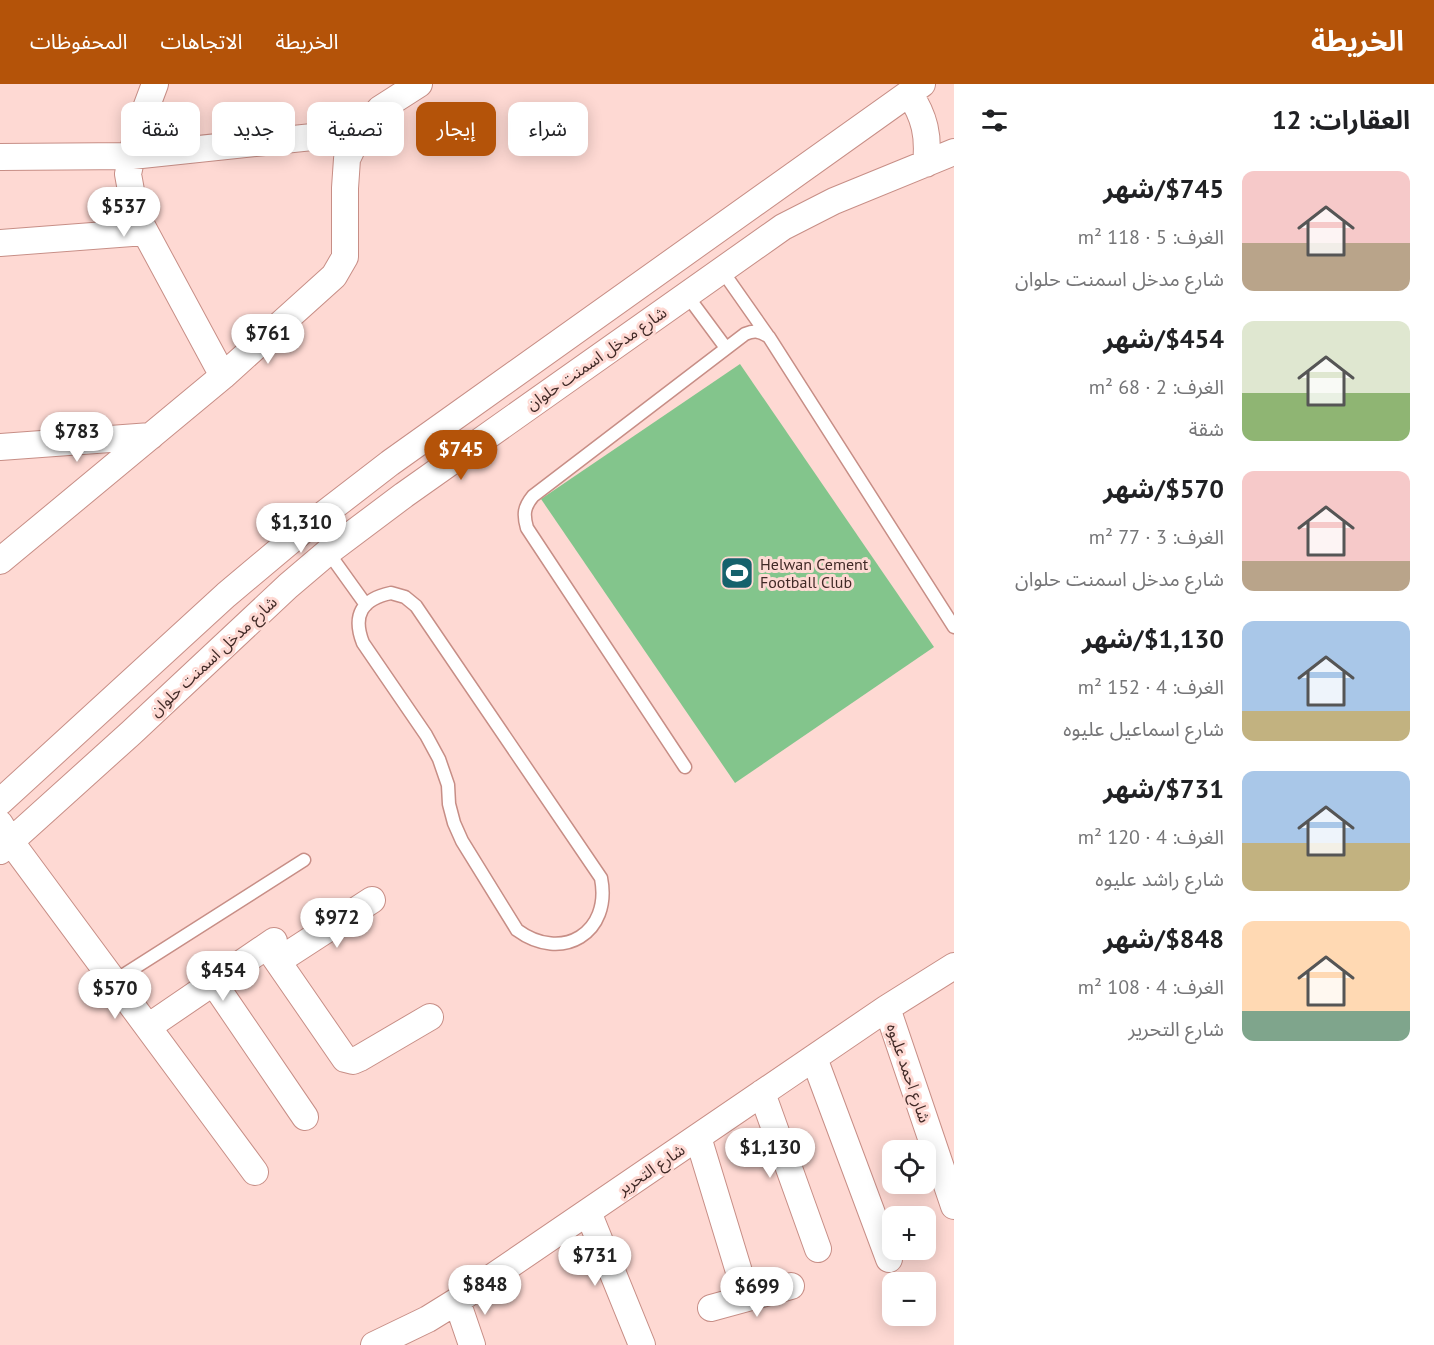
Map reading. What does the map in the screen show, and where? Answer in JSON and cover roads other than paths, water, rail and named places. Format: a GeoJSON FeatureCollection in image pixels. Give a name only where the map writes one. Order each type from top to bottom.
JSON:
{"type":"FeatureCollection","features":[{"type":"Feature","properties":{"kind":"street"},"geometry":{"type":"LineString","coordinates":[[148,102],[155,84]]}},
{"type":"Feature","properties":{"kind":"street"},"geometry":{"type":"LineString","coordinates":[[391,102],[419,84]]}},
{"type":"Feature","properties":{"kind":"street"},"geometry":{"type":"LineString","coordinates":[[915,89],[926,127],[928,145],[926,164]]}},
{"type":"Feature","properties":{"kind":"street","name":"شارع مدخل اسمنت حلوان"},"geometry":{"type":"LineString","coordinates":[[0,802],[226,595],[390,463],[915,89]]}},
{"type":"Feature","properties":{"kind":"street"},"geometry":{"type":"LineString","coordinates":[[200,149],[307,138]]}},
{"type":"Feature","properties":{"kind":"street","name":"شارع مدخل اسمنت حلوان"},"geometry":{"type":"LineString","coordinates":[[4,839],[131,734],[288,586],[328,552],[414,488],[768,236],[806,214],[954,152]]}},
{"type":"Feature","properties":{"kind":"street"},"geometry":{"type":"LineString","coordinates":[[0,157],[132,156],[128,174],[135,213],[223,376]]}},
{"type":"Feature","properties":{"kind":"street"},"geometry":{"type":"LineString","coordinates":[[0,561],[223,376],[334,276],[345,256],[345,188],[348,156]]}},
{"type":"Feature","properties":{"kind":"street"},"geometry":{"type":"LineString","coordinates":[[0,243],[145,232]]}},
{"type":"Feature","properties":{"kind":"street"},"geometry":{"type":"LineString","coordinates":[[0,447],[151,436]]}},
{"type":"Feature","properties":{"kind":"street"},"geometry":{"type":"LineString","coordinates":[[308,527],[328,552]]}},
{"type":"Feature","properties":{"kind":"street"},"geometry":{"type":"LineString","coordinates":[[4,839],[114,981],[255,1172]]}},
{"type":"Feature","properties":{"kind":"street"},"geometry":{"type":"LineString","coordinates":[[148,1027],[213,982],[273,949],[372,900]]}},
{"type":"Feature","properties":{"kind":"street"},"geometry":{"type":"LineString","coordinates":[[273,949],[345,1059],[353,1061],[360,1058],[430,1017]]}},
{"type":"Feature","properties":{"kind":"street","name":"شارع التحرير"},"geometry":{"type":"LineString","coordinates":[[374,1345],[428,1319],[458,1301],[887,1008],[954,966]]}},
{"type":"Feature","properties":{"kind":"street"},"geometry":{"type":"LineString","coordinates":[[213,982],[305,1117]]}},
{"type":"Feature","properties":{"kind":"street","name":"شارع احمد عليوه"},"geometry":{"type":"LineString","coordinates":[[887,1008],[954,1206]]}},
{"type":"Feature","properties":{"kind":"street"},"geometry":{"type":"LineString","coordinates":[[814,1058],[882,1240]]}},
{"type":"Feature","properties":{"kind":"street"},"geometry":{"type":"LineString","coordinates":[[762,1093],[818,1249]]}},
{"type":"Feature","properties":{"kind":"street"},"geometry":{"type":"LineString","coordinates":[[698,1137],[747,1298]]}},
{"type":"Feature","properties":{"kind":"street"},"geometry":{"type":"LineString","coordinates":[[588,1212],[642,1345]]}},
{"type":"Feature","properties":{"kind":"street"},"geometry":{"type":"LineString","coordinates":[[711,1308],[791,1286]]}},
{"type":"Feature","properties":{"kind":"street"},"geometry":{"type":"LineString","coordinates":[[458,1301],[472,1345]]}},
{"type":"Feature","properties":{"kind":"lane"},"geometry":{"type":"LineString","coordinates":[[721,269],[769,337],[954,627]]}},
{"type":"Feature","properties":{"kind":"lane"},"geometry":{"type":"LineString","coordinates":[[686,294],[726,348]]}},
{"type":"Feature","properties":{"kind":"lane"},"geometry":{"type":"LineString","coordinates":[[685,767],[527,528],[524,516],[525,505],[533,496],[745,334],[753,330],[769,337]]}},
{"type":"Feature","properties":{"kind":"lane"},"geometry":{"type":"LineString","coordinates":[[328,552],[366,604]]}},
{"type":"Feature","properties":{"kind":"lane"},"geometry":{"type":"LineString","coordinates":[[391,593],[405,597],[416,606],[601,878],[604,893],[602,908],[596,921],[586,933],[573,941],[559,945],[543,944],[529,939],[517,930],[458,832],[449,804],[448,784],[439,759],[426,735],[363,643],[358,630],[359,616],[366,604],[377,596],[391,593]]}},
{"type":"Feature","properties":{"kind":"lane"},"geometry":{"type":"LineString","coordinates":[[114,981],[304,860]]}},
{"type":"Feature","properties":{"kind":"place","name":"Helwan Cement Football Club"},"geometry":{"type":"Point","coordinates":[737,573]}}]}
